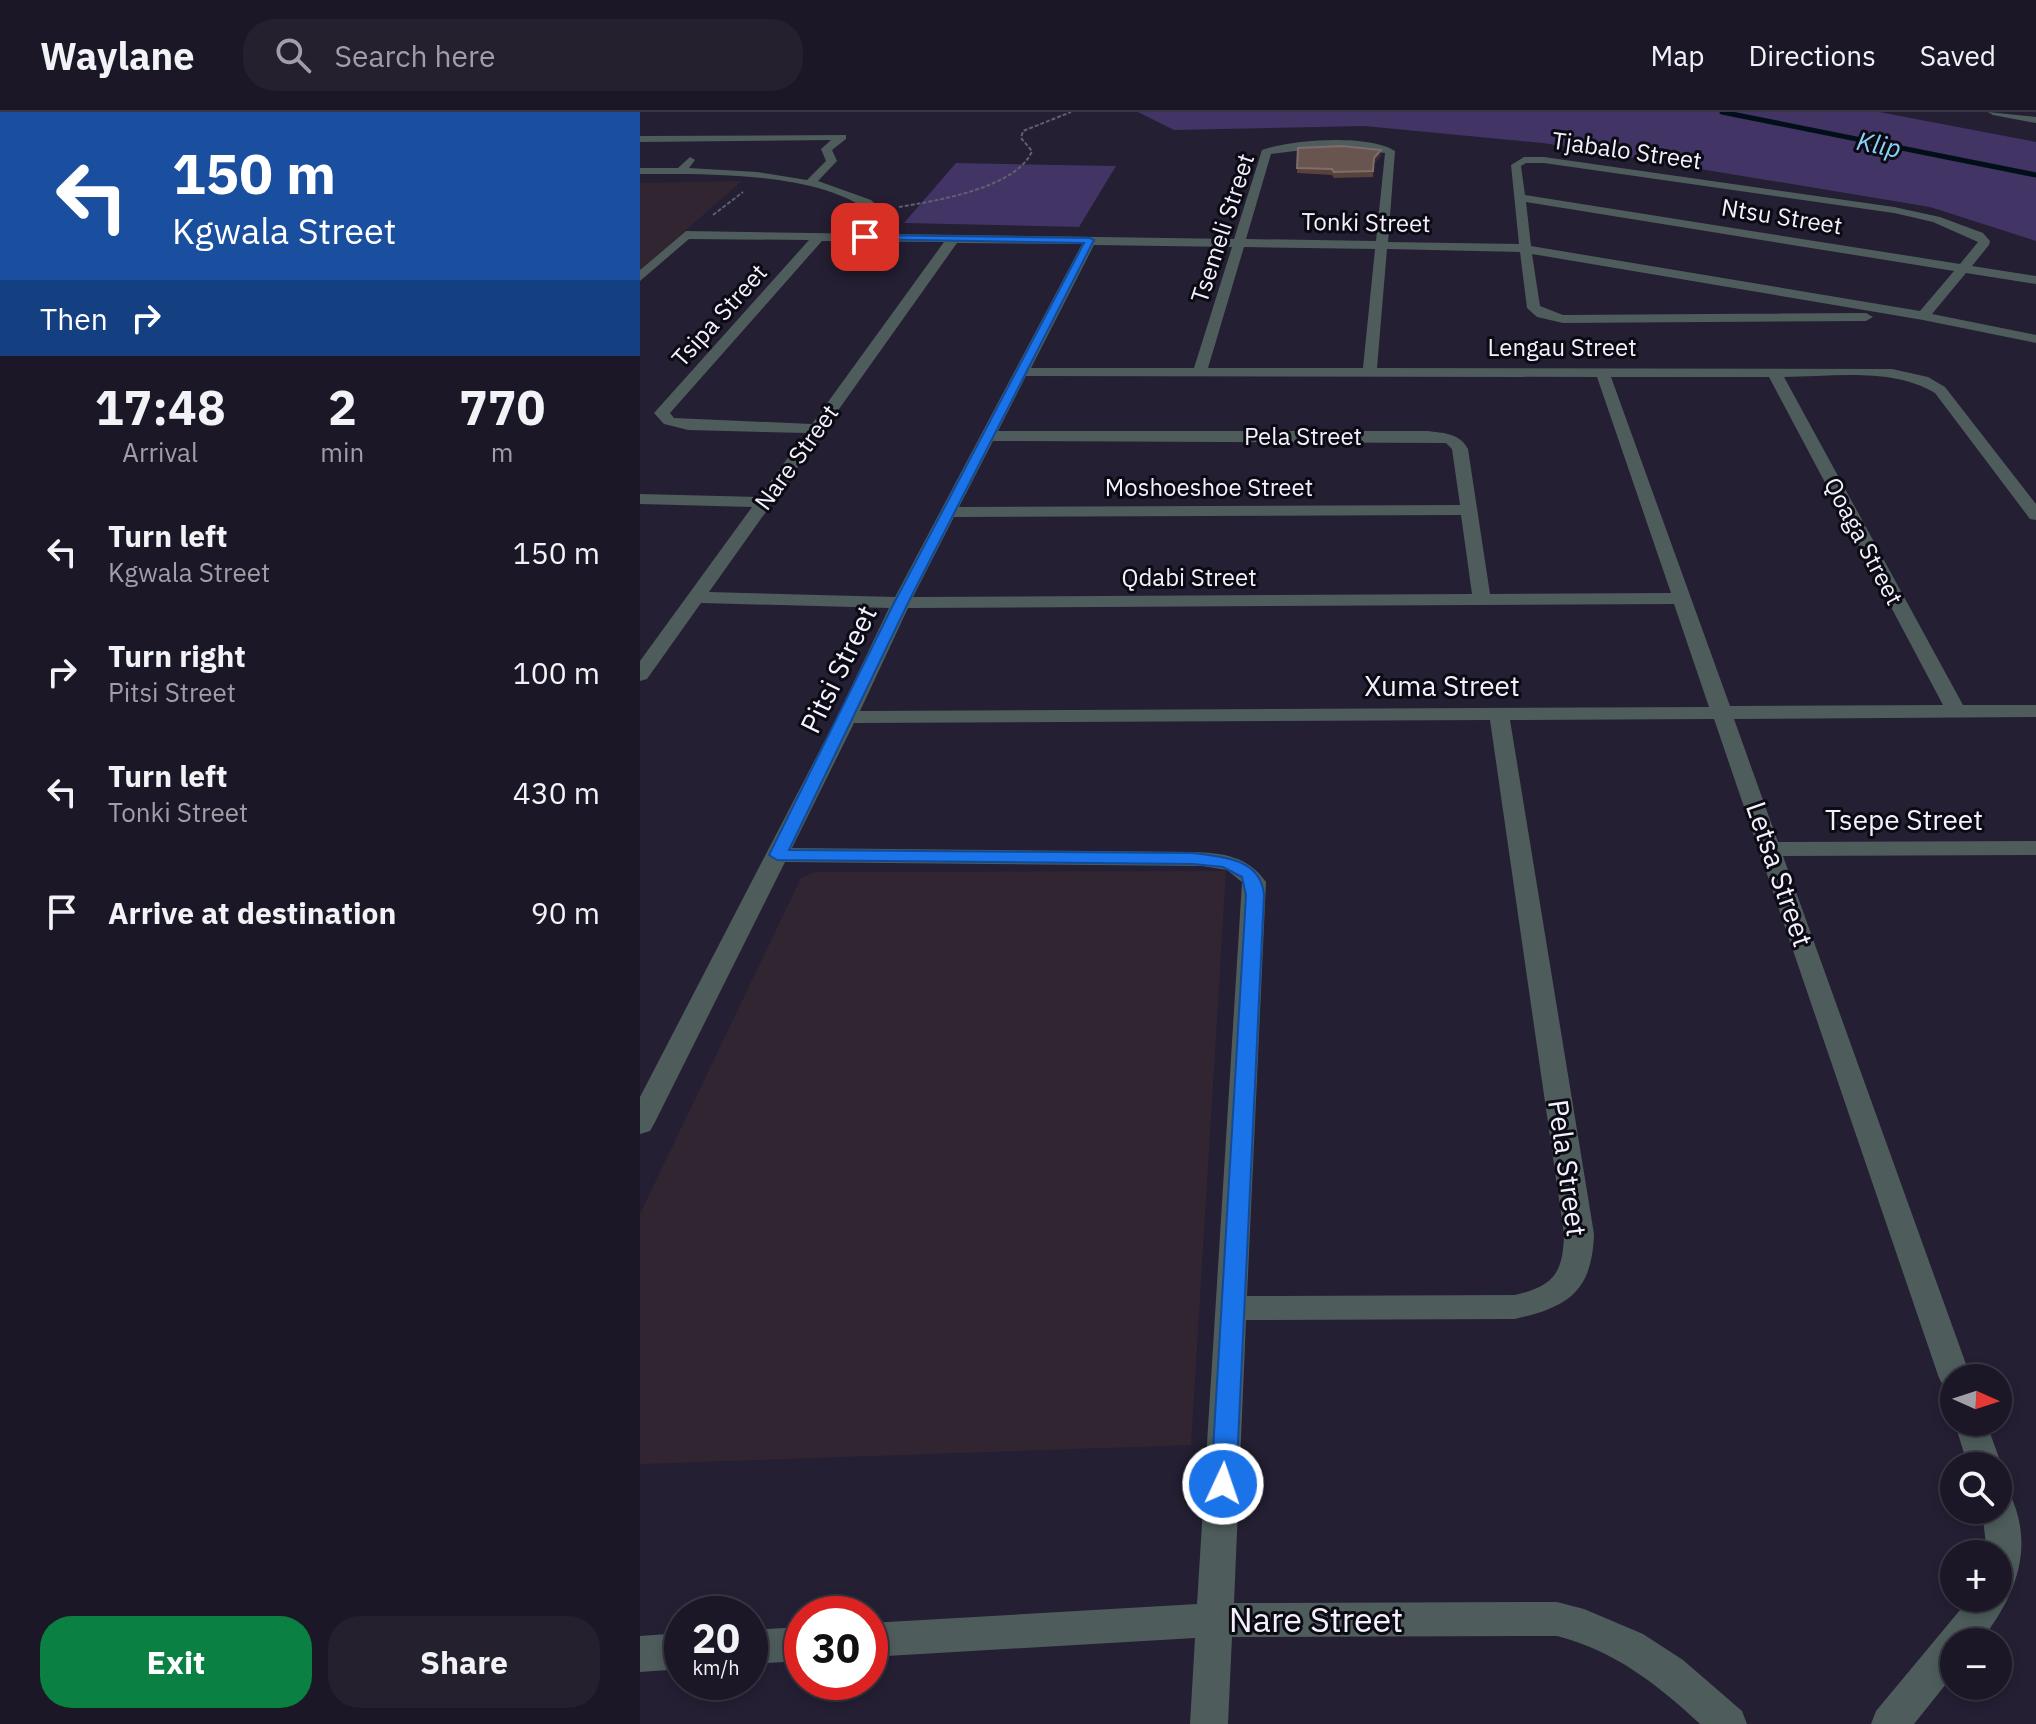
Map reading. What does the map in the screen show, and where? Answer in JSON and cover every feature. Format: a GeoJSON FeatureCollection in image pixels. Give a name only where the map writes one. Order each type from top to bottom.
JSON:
{"type":"FeatureCollection","features":[{"type":"Feature","properties":{"kind":"street"},"geometry":{"type":"LineString","coordinates":[[1993,112],[2036,120]]}},
{"type":"Feature","properties":{"kind":"street"},"geometry":{"type":"LineString","coordinates":[[640,139],[842,137],[826,149],[832,161],[809,184]]}},
{"type":"Feature","properties":{"kind":"street"},"geometry":{"type":"LineString","coordinates":[[681,171],[711,138]]}},
{"type":"Feature","properties":{"kind":"street","name":"Tsemeli Street"},"geometry":{"type":"LineString","coordinates":[[1200,372],[1268,150],[1291,146],[1371,146],[1390,151],[1370,372]]}},
{"type":"Feature","properties":{"kind":"street","name":"Tjabalo Street"},"geometry":{"type":"LineString","coordinates":[[1884,310],[1860,318],[1554,318],[1542,314],[1532,304],[1516,165],[1524,160],[1540,159],[1902,211],[1945,222],[1982,238],[1983,245],[1923,316]]}},
{"type":"Feature","properties":{"kind":"street"},"geometry":{"type":"LineString","coordinates":[[640,171],[750,172],[825,186],[874,205],[880,213],[877,227],[888,238]]}},
{"type":"Feature","properties":{"kind":"street","name":"Ntsu Street"},"geometry":{"type":"LineString","coordinates":[[1521,198],[2036,280]]}},
{"type":"Feature","properties":{"kind":"street","name":"Tonki Street"},"geometry":{"type":"LineString","coordinates":[[640,277],[686,235],[1527,248],[1923,316],[2036,339]]}},
{"type":"Feature","properties":{"kind":"street","name":"Tsipa Street"},"geometry":{"type":"LineString","coordinates":[[816,429],[688,425],[669,421],[662,413],[819,237]]}},
{"type":"Feature","properties":{"kind":"street","name":"Nare Street"},"geometry":{"type":"LineString","coordinates":[[640,675],[953,239]]}},
{"type":"Feature","properties":{"kind":"street","name":"Pitsi Street"},"geometry":{"type":"LineString","coordinates":[[640,1124],[847,717],[901,603],[1090,240]]}},
{"type":"Feature","properties":{"kind":"street","name":"Letsa Street"},"geometry":{"type":"LineString","coordinates":[[1602,371],[1950,1364]]}},
{"type":"Feature","properties":{"kind":"street","name":"Qoaga Street"},"geometry":{"type":"LineString","coordinates":[[1773,371],[1956,711]]}},
{"type":"Feature","properties":{"kind":"street","name":"Lengau Street"},"geometry":{"type":"LineString","coordinates":[[1023,372],[1885,372],[1932,385],[1944,394],[2036,515]]}},
{"type":"Feature","properties":{"kind":"street","name":"Pela Street"},"geometry":{"type":"LineString","coordinates":[[989,436],[1442,437],[1458,444],[1482,599]]}},
{"type":"Feature","properties":{"kind":"street"},"geometry":{"type":"LineString","coordinates":[[640,499],[764,502]]}},
{"type":"Feature","properties":{"kind":"street","name":"Moshoeshoe Street"},"geometry":{"type":"LineString","coordinates":[[950,512],[1467,510]]}},
{"type":"Feature","properties":{"kind":"street","name":"Qdabi Street"},"geometry":{"type":"LineString","coordinates":[[696,597],[901,603],[1683,598]]}},
{"type":"Feature","properties":{"kind":"street","name":"Xuma Street"},"geometry":{"type":"LineString","coordinates":[[847,717],[2036,711]]}},
{"type":"Feature","properties":{"kind":"street","name":"Pela Street"},"geometry":{"type":"LineString","coordinates":[[1233,1308],[1515,1307],[1554,1296],[1567,1285],[1577,1268],[1579,1234],[1499,713]]}},
{"type":"Feature","properties":{"kind":"street","name":"Tsepe Street"},"geometry":{"type":"LineString","coordinates":[[1771,849],[2034,852]]}},
{"type":"Feature","properties":{"kind":"street"},"geometry":{"type":"LineString","coordinates":[[777,855],[1193,859],[1227,862],[1249,874],[1254,882],[1209,1724]]}},
{"type":"Feature","properties":{"kind":"street"},"geometry":{"type":"LineString","coordinates":[[1968,1628],[1981,1612]]}},
{"type":"Feature","properties":{"kind":"street","name":"Nare Street"},"geometry":{"type":"LineString","coordinates":[[888,1639],[1213,1620],[1557,1619],[1592,1626],[1647,1654],[1728,1724]]}},
{"type":"Feature","properties":{"kind":"street"},"geometry":{"type":"LineString","coordinates":[[640,1654],[664,1652]]}},
{"type":"Feature","properties":{"kind":"street"},"geometry":{"type":"LineString","coordinates":[[1890,1724],[1940,1662]]}},
{"type":"Feature","properties":{"kind":"path"},"geometry":{"type":"LineString","coordinates":[[880,213],[905,205],[951,198],[1020,170],[1032,151],[1021,138],[1023,131],[1071,112]]}},
{"type":"Feature","properties":{"kind":"shaded area"},"geometry":{"type":"Polygon","coordinates":[[[1138,112],[1879,112],[2036,142],[2036,241],[1930,207],[1543,143],[1364,126],[1174,130],[1138,112]]]}},
{"type":"Feature","properties":{"kind":"shaded area"},"geometry":{"type":"Polygon","coordinates":[[[956,163],[1116,166],[1079,227],[904,223],[956,163]]]}},
{"type":"Feature","properties":{"kind":"shaded area"},"geometry":{"type":"Polygon","coordinates":[[[742,181],[640,270],[640,183],[742,181]]]}},
{"type":"Feature","properties":{"kind":"shaded area"},"geometry":{"type":"Polygon","coordinates":[[[1226,871],[1191,1445],[640,1464],[640,1214],[801,878],[815,872],[1226,871]]]}},
{"type":"Feature","properties":{"kind":"building"},"geometry":{"type":"Polygon","coordinates":[[[1342,146],[1381,150],[1374,158],[1373,171],[1334,172],[1332,169],[1297,168],[1298,148],[1342,146]]]}},
{"type":"Feature","properties":{"kind":"waterway","name":"Klip"},"geometry":{"type":"LineString","coordinates":[[1722,112],[2036,175]]}},
{"type":"Feature","properties":{"kind":"route"},"geometry":{"type":"LineString","coordinates":[[865,237],[1090,240],[901,603],[777,855],[1193,859],[1227,862],[1249,874],[1254,882],[1255,895],[1223,1484]]}}]}
